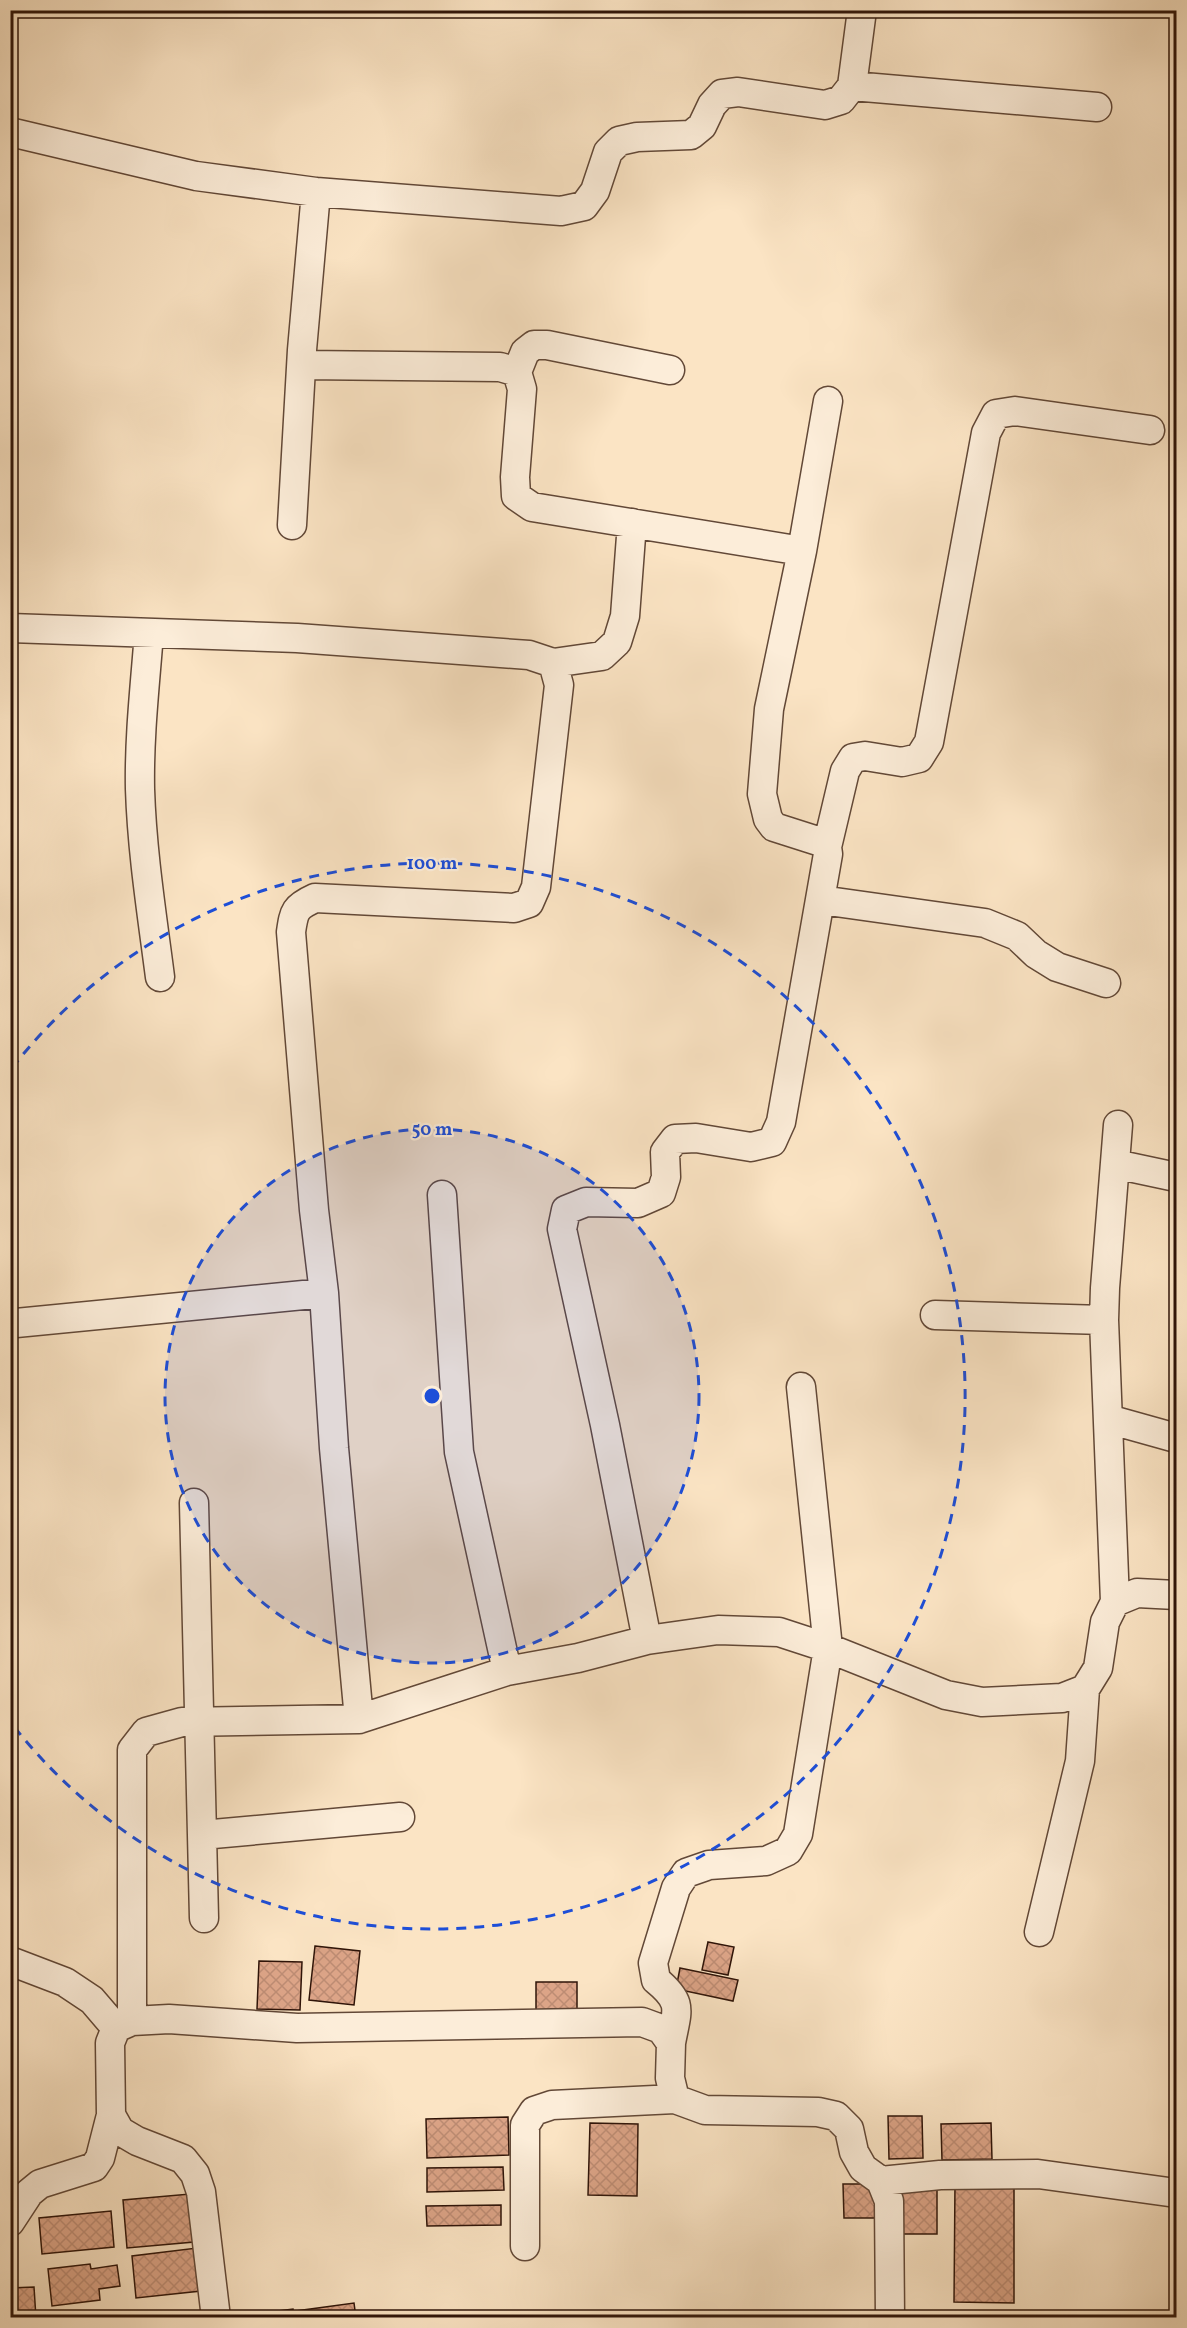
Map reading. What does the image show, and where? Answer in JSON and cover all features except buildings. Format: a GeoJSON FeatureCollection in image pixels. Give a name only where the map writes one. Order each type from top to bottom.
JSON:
{"type":"FeatureCollection","features":[{"type":"Feature","properties":{"kind":"street"},"geometry":{"type":"LineString","coordinates":[[10,132],[196,176],[316,192],[561,211],[584,206],[595,191],[608,152],[619,141],[637,137],[691,135],[702,126],[712,105],[722,94],[738,92],[825,105],[842,100],[852,86],[862,10]]}},
{"type":"Feature","properties":{"kind":"street"},"geometry":{"type":"LineString","coordinates":[[852,86],[1097,107]]}},
{"type":"Feature","properties":{"kind":"street"},"geometry":{"type":"LineString","coordinates":[[292,525],[316,192]]}},
{"type":"Feature","properties":{"kind":"street"},"geometry":{"type":"LineString","coordinates":[[670,370],[547,345],[534,345],[525,352],[517,372],[522,389],[515,477],[516,496],[532,507],[802,551]]}},
{"type":"Feature","properties":{"kind":"street"},"geometry":{"type":"LineString","coordinates":[[302,365],[500,367],[517,372]]}},
{"type":"Feature","properties":{"kind":"street"},"geometry":{"type":"LineString","coordinates":[[827,847],[821,842],[774,827],[768,819],[762,794],[769,709],[802,551],[828,400]]}},
{"type":"Feature","properties":{"kind":"street"},"geometry":{"type":"LineString","coordinates":[[647,1640],[605,1425],[562,1229],[566,1210],[586,1202],[638,1203],[661,1193],[666,1177],[665,1152],[675,1139],[696,1138],[751,1147],[772,1142],[781,1122],[821,900],[827,847],[845,771],[853,758],[865,756],[902,762],[920,758],[929,742],[986,433],[996,414],[1015,411],[1150,430]]}},
{"type":"Feature","properties":{"kind":"street"},"geometry":{"type":"LineString","coordinates":[[10,628],[297,638],[529,655],[553,663],[602,656],[617,642],[625,616],[632,523]]}},
{"type":"Feature","properties":{"kind":"street"},"geometry":{"type":"LineString","coordinates":[[149,633],[140,790],[146,872],[160,977]]}},
{"type":"Feature","properties":{"kind":"street"},"geometry":{"type":"LineString","coordinates":[[359,1719],[334,1448],[324,1293],[314,1210],[292,955],[293,912],[303,903],[315,898],[514,908],[529,903],[536,887],[560,685],[553,663]]}},
{"type":"Feature","properties":{"kind":"street"},"geometry":{"type":"LineString","coordinates":[[821,900],[985,923],[1017,936],[1036,954],[1058,967],[1106,984]]}},
{"type":"Feature","properties":{"kind":"street"},"geometry":{"type":"LineString","coordinates":[[1039,1932],[1080,1761],[1085,1689],[1098,1668],[1105,1622],[1115,1602],[1104,1320],[1118,1125]]}},
{"type":"Feature","properties":{"kind":"street"},"geometry":{"type":"LineString","coordinates":[[1114,1164],[1176,1177]]}},
{"type":"Feature","properties":{"kind":"street"},"geometry":{"type":"LineString","coordinates":[[442,1195],[459,1452],[507,1671]]}},
{"type":"Feature","properties":{"kind":"street"},"geometry":{"type":"LineString","coordinates":[[16,1323],[324,1293]]}},
{"type":"Feature","properties":{"kind":"street"},"geometry":{"type":"LineString","coordinates":[[935,1315],[1104,1320]]}},
{"type":"Feature","properties":{"kind":"street"},"geometry":{"type":"LineString","coordinates":[[675,2099],[670,2078],[670,2043],[677,2010],[672,1993],[656,1980],[653,1963],[676,1888],[686,1873],[709,1865],[766,1861],[788,1851],[798,1834],[828,1648],[801,1387]]}},
{"type":"Feature","properties":{"kind":"street"},"geometry":{"type":"LineString","coordinates":[[1108,1419],[1176,1438]]}},
{"type":"Feature","properties":{"kind":"street"},"geometry":{"type":"LineString","coordinates":[[194,1503],[204,1918]]}},
{"type":"Feature","properties":{"kind":"street"},"geometry":{"type":"LineString","coordinates":[[1115,1602],[1137,1593],[1176,1595]]}},
{"type":"Feature","properties":{"kind":"street"},"geometry":{"type":"LineString","coordinates":[[10,2222],[29,2193],[40,2184],[94,2167],[100,2158],[111,2115],[110,2043],[124,2024],[132,1750],[146,1732],[182,1722],[359,1719],[507,1671],[578,1658],[647,1640],[718,1630],[778,1632],[828,1648],[946,1695],[982,1702],[1062,1698],[1085,1689]]}},
{"type":"Feature","properties":{"kind":"street"},"geometry":{"type":"LineString","coordinates":[[202,1835],[400,1817]]}},
{"type":"Feature","properties":{"kind":"street"},"geometry":{"type":"LineString","coordinates":[[10,1961],[65,1982],[124,2024],[169,2019],[297,2028],[642,2022],[662,2029],[670,2043]]}},
{"type":"Feature","properties":{"kind":"street"},"geometry":{"type":"LineString","coordinates":[[525,2246],[525,2125],[534,2111],[552,2105],[675,2099],[705,2110],[818,2112],[836,2116],[849,2129],[854,2152],[863,2168],[881,2181],[890,2201],[890,2318]]}},
{"type":"Feature","properties":{"kind":"street"},"geometry":{"type":"LineString","coordinates":[[111,2115],[120,2131],[137,2141],[183,2159],[195,2174],[201,2192],[216,2318]]}},
{"type":"Feature","properties":{"kind":"street"},"geometry":{"type":"LineString","coordinates":[[881,2181],[949,2174],[1038,2174],[1176,2193]]}}]}
